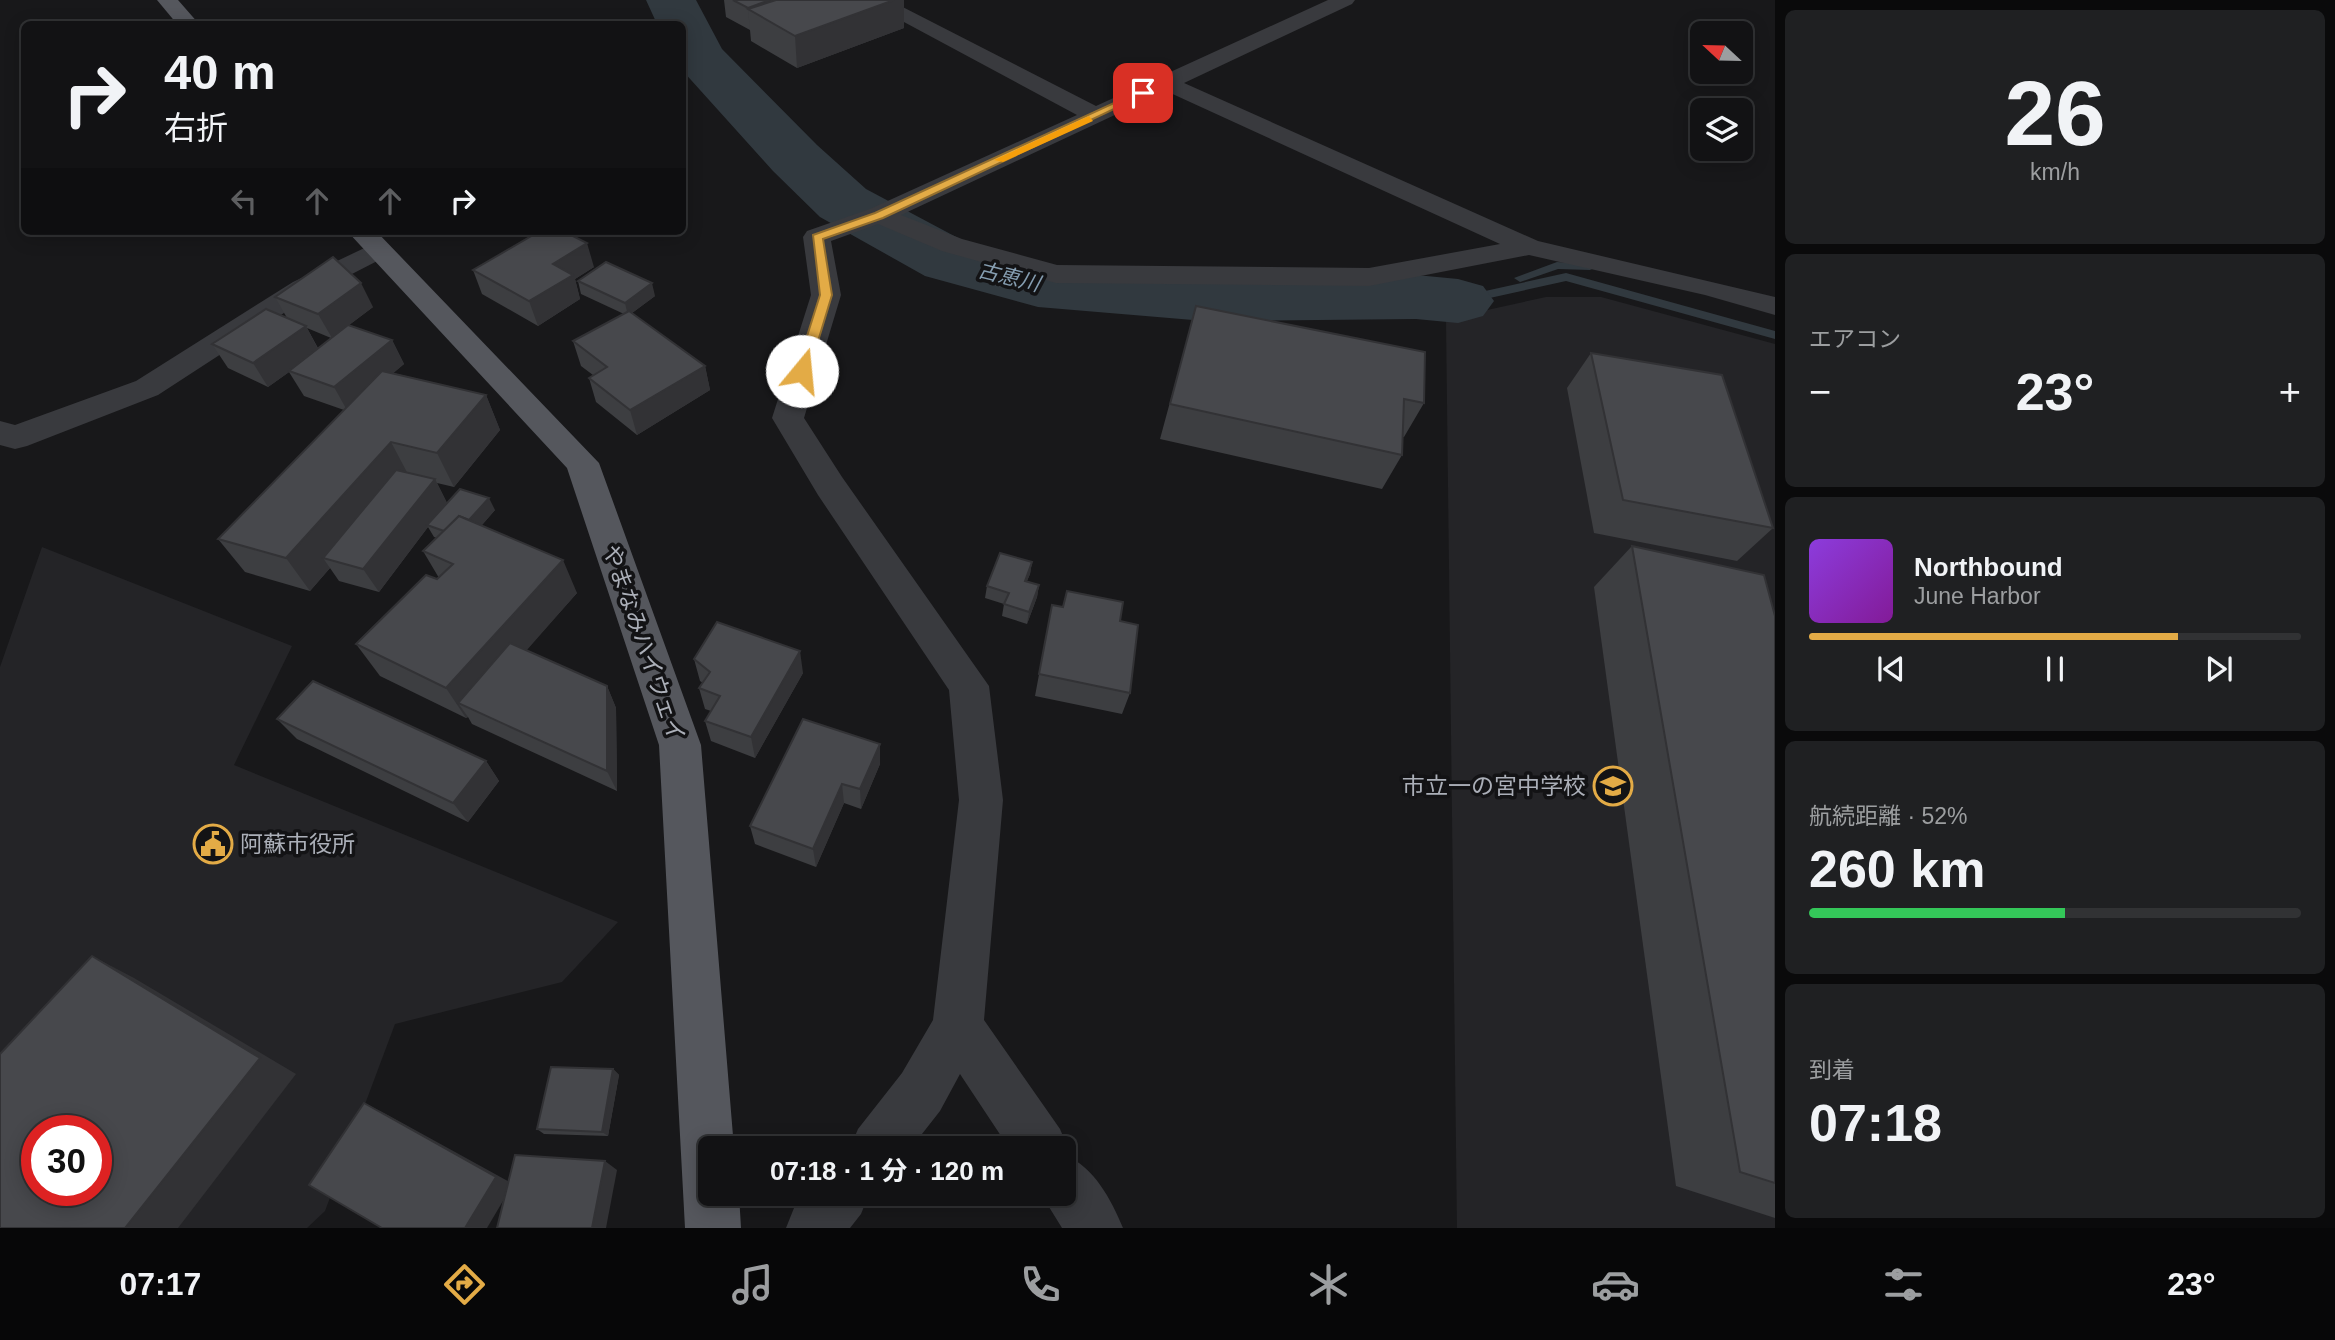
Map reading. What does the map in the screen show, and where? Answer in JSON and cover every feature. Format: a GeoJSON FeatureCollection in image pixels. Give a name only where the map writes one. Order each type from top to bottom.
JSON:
{"type":"FeatureCollection","features":[{"type":"Feature","properties":{"kind":"main road"},"geometry":{"type":"LineString","coordinates":[[167,0],[185,21]]}},
{"type":"Feature","properties":{"kind":"main road","name":"やまなみハイウェイ"},"geometry":{"type":"LineString","coordinates":[[369,240],[582,463],[680,745],[707,1136]]}},
{"type":"Feature","properties":{"kind":"main road","name":"やまなみハイウェイ"},"geometry":{"type":"LineString","coordinates":[[712,1206],[713,1228]]}},
{"type":"Feature","properties":{"kind":"street"},"geometry":{"type":"LineString","coordinates":[[873,0],[1097,115]]}},
{"type":"Feature","properties":{"kind":"street"},"geometry":{"type":"LineString","coordinates":[[886,1136],[921,1092],[958,1026],[981,800],[969,686],[830,486],[788,418],[826,295],[817,237],[879,215],[1345,0]]}},
{"type":"Feature","properties":{"kind":"street"},"geometry":{"type":"LineString","coordinates":[[1166,83],[1529,247],[1711,288],[1775,306]]}},
{"type":"Feature","properties":{"kind":"street"},"geometry":{"type":"LineString","coordinates":[[879,215],[952,245],[1056,274],[1369,277],[1529,247]]}},
{"type":"Feature","properties":{"kind":"street"},"geometry":{"type":"LineString","coordinates":[[0,432],[15,438],[147,388],[303,288],[369,240]]}},
{"type":"Feature","properties":{"kind":"street"},"geometry":{"type":"LineString","coordinates":[[958,1026],[1033,1136]]}},
{"type":"Feature","properties":{"kind":"street"},"geometry":{"type":"LineString","coordinates":[[1076,1200],[1095,1228]]}},
{"type":"Feature","properties":{"kind":"street"},"geometry":{"type":"LineString","coordinates":[[814,1228],[831,1206]]}},
{"type":"Feature","properties":{"kind":"shaded area","name":"市立一の宮中学校"},"geometry":{"type":"Polygon","coordinates":[[[1546,297],[1601,297],[1775,344],[1775,1228],[1457,1228],[1446,319],[1546,297]]]}},
{"type":"Feature","properties":{"kind":"shaded area","name":"阿蘇市役所"},"geometry":{"type":"Polygon","coordinates":[[[42,547],[292,646],[234,765],[618,922],[562,982],[395,1024],[325,1211],[307,1228],[0,1228],[0,667],[42,547]]]}},
{"type":"Feature","properties":{"kind":"building"},"geometry":{"type":"Polygon","coordinates":[[[733,0],[770,0],[748,8],[733,0]]]}},
{"type":"Feature","properties":{"kind":"building"},"geometry":{"type":"Polygon","coordinates":[[[776,0],[894,0],[795,36],[748,9],[776,0]]]}},
{"type":"Feature","properties":{"kind":"building"},"geometry":{"type":"Polygon","coordinates":[[[533,235],[571,235],[587,243],[553,264],[573,275],[529,301],[473,270],[533,235]]]}},
{"type":"Feature","properties":{"kind":"building"},"geometry":{"type":"Polygon","coordinates":[[[333,257],[361,283],[318,314],[275,297],[333,257]]]}},
{"type":"Feature","properties":{"kind":"building"},"geometry":{"type":"Polygon","coordinates":[[[606,262],[652,283],[625,303],[578,281],[606,262]]]}},
{"type":"Feature","properties":{"kind":"building"},"geometry":{"type":"Polygon","coordinates":[[[1196,306],[1425,352],[1424,403],[1404,399],[1402,455],[1170,404],[1196,306]]]}},
{"type":"Feature","properties":{"kind":"building"},"geometry":{"type":"Polygon","coordinates":[[[266,309],[306,326],[253,363],[212,344],[266,309]]]}},
{"type":"Feature","properties":{"kind":"building"},"geometry":{"type":"Polygon","coordinates":[[[629,311],[705,366],[630,410],[589,378],[607,367],[573,341],[629,311]]]}},
{"type":"Feature","properties":{"kind":"building"},"geometry":{"type":"Polygon","coordinates":[[[348,325],[392,340],[334,387],[289,371],[348,325]]]}},
{"type":"Feature","properties":{"kind":"building"},"geometry":{"type":"Polygon","coordinates":[[[1591,353],[1722,375],[1773,528],[1623,500],[1591,353]]]}},
{"type":"Feature","properties":{"kind":"building"},"geometry":{"type":"Polygon","coordinates":[[[382,371],[486,395],[437,453],[391,442],[286,558],[218,539],[382,371]]]}},
{"type":"Feature","properties":{"kind":"building"},"geometry":{"type":"Polygon","coordinates":[[[396,470],[435,479],[363,569],[323,558],[396,470]]]}},
{"type":"Feature","properties":{"kind":"building"},"geometry":{"type":"Polygon","coordinates":[[[460,489],[489,498],[469,520],[459,516],[444,531],[427,525],[460,489]]]}},
{"type":"Feature","properties":{"kind":"building"},"geometry":{"type":"Polygon","coordinates":[[[459,516],[563,560],[446,688],[356,644],[426,575],[437,579],[453,564],[423,551],[459,516]]]}},
{"type":"Feature","properties":{"kind":"building"},"geometry":{"type":"Polygon","coordinates":[[[1632,546],[1764,575],[1775,616],[1775,1183],[1740,1172],[1632,546]]]}},
{"type":"Feature","properties":{"kind":"building"},"geometry":{"type":"Polygon","coordinates":[[[1000,553],[1032,562],[1025,581],[1039,585],[1029,612],[1004,604],[1009,593],[987,586],[1000,553]]]}},
{"type":"Feature","properties":{"kind":"building"},"geometry":{"type":"Polygon","coordinates":[[[1067,591],[1123,602],[1120,621],[1138,625],[1130,693],[1039,674],[1052,605],[1063,607],[1067,591]]]}},
{"type":"Feature","properties":{"kind":"building"},"geometry":{"type":"Polygon","coordinates":[[[717,622],[800,651],[751,737],[705,721],[720,696],[699,688],[710,672],[694,659],[717,622]]]}},
{"type":"Feature","properties":{"kind":"building"},"geometry":{"type":"Polygon","coordinates":[[[510,643],[607,686],[607,771],[458,703],[510,643]]]}},
{"type":"Feature","properties":{"kind":"building"},"geometry":{"type":"Polygon","coordinates":[[[313,681],[486,761],[453,803],[277,719],[313,681]]]}},
{"type":"Feature","properties":{"kind":"building"},"geometry":{"type":"Polygon","coordinates":[[[803,719],[880,744],[860,789],[842,784],[813,849],[750,826],[803,719]]]}},
{"type":"Feature","properties":{"kind":"building"},"geometry":{"type":"Polygon","coordinates":[[[92,956],[260,1058],[125,1228],[0,1228],[0,1054],[92,956]]]}},
{"type":"Feature","properties":{"kind":"building"},"geometry":{"type":"Polygon","coordinates":[[[551,1067],[613,1069],[602,1132],[537,1129],[551,1067]]]}},
{"type":"Feature","properties":{"kind":"building"},"geometry":{"type":"Polygon","coordinates":[[[364,1103],[496,1177],[465,1228],[382,1228],[309,1185],[364,1103]]]}},
{"type":"Feature","properties":{"kind":"building"},"geometry":{"type":"Polygon","coordinates":[[[515,1155],[605,1161],[592,1228],[497,1228],[515,1155]]]}},
{"type":"Feature","properties":{"kind":"waterway","name":"古恵川"},"geometry":{"type":"LineString","coordinates":[[671,0],[682,21]]}},
{"type":"Feature","properties":{"kind":"waterway","name":"古恵川"},"geometry":{"type":"LineString","coordinates":[[686,30],[699,56],[795,158],[843,203],[949,261],[1038,286],[1205,299],[1416,297],[1458,301]]}},
{"type":"Feature","properties":{"kind":"waterway"},"geometry":{"type":"LineString","coordinates":[[1520,278],[1557,265],[1590,267]]}},
{"type":"Feature","properties":{"kind":"waterway"},"geometry":{"type":"LineString","coordinates":[[1458,301],[1566,277],[1775,335]]}},
{"type":"Feature","properties":{"kind":"slow traffic"},"geometry":{"type":"LineString","coordinates":[[999,160],[1089,118]]}},
{"type":"Feature","properties":{"kind":"place","name":"市立一の宮中学校"},"geometry":{"type":"Point","coordinates":[1613,786]}},
{"type":"Feature","properties":{"kind":"place","name":"阿蘇市役所"},"geometry":{"type":"Point","coordinates":[213,844]}},
{"type":"Feature","properties":{"kind":"route"},"geometry":{"type":"LineString","coordinates":[[802,371],[826,295],[817,237],[879,215],[1143,93]]}}]}
